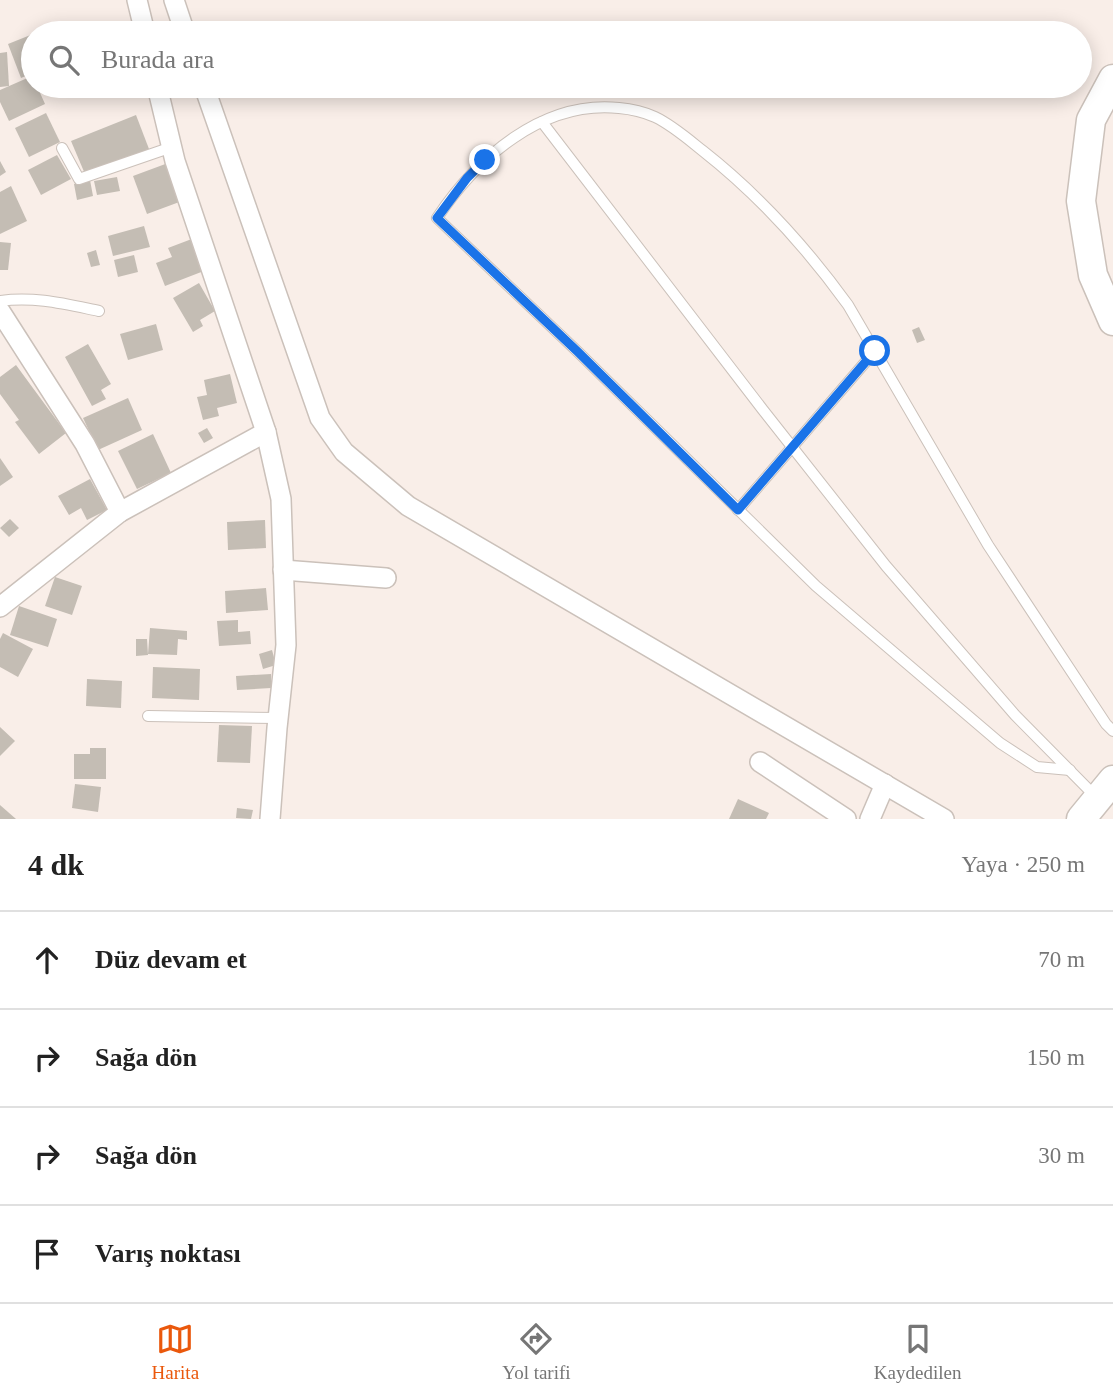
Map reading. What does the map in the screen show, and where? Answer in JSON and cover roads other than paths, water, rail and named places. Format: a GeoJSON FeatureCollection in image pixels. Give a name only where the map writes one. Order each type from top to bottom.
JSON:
{"type":"FeatureCollection","features":[{"type":"Feature","properties":{"kind":"street"},"geometry":{"type":"LineString","coordinates":[[137,0],[142,21]]}},
{"type":"Feature","properties":{"kind":"street"},"geometry":{"type":"LineString","coordinates":[[174,0],[181,21]]}},
{"type":"Feature","properties":{"kind":"street"},"geometry":{"type":"LineString","coordinates":[[1113,79],[1091,120],[1081,201],[1093,275],[1113,321]]}},
{"type":"Feature","properties":{"kind":"street"},"geometry":{"type":"LineString","coordinates":[[160,98],[175,161],[266,432],[281,499],[286,645],[270,819]]}},
{"type":"Feature","properties":{"kind":"street"},"geometry":{"type":"LineString","coordinates":[[208,98],[320,418],[344,452],[408,506],[944,819]]}},
{"type":"Feature","properties":{"kind":"street"},"geometry":{"type":"LineString","coordinates":[[0,311],[85,444],[120,512]]}},
{"type":"Feature","properties":{"kind":"street"},"geometry":{"type":"LineString","coordinates":[[0,607],[120,512],[266,432]]}},
{"type":"Feature","properties":{"kind":"street"},"geometry":{"type":"LineString","coordinates":[[283,569],[386,578]]}},
{"type":"Feature","properties":{"kind":"street"},"geometry":{"type":"LineString","coordinates":[[760,762],[846,819]]}},
{"type":"Feature","properties":{"kind":"street"},"geometry":{"type":"LineString","coordinates":[[870,819],[885,783]]}},
{"type":"Feature","properties":{"kind":"lane"},"geometry":{"type":"LineString","coordinates":[[1070,770],[1037,767],[1000,743],[816,586],[437,218],[459,187],[485,160],[512,139],[542,122],[571,111],[610,107],[655,117],[721,165],[751,192],[803,245],[848,305],[988,545],[1113,732]]}},
{"type":"Feature","properties":{"kind":"lane"},"geometry":{"type":"LineString","coordinates":[[542,122],[886,566],[1015,715],[1098,799]]}},
{"type":"Feature","properties":{"kind":"lane"},"geometry":{"type":"LineString","coordinates":[[62,148],[79,179],[172,147]]}},
{"type":"Feature","properties":{"kind":"lane"},"geometry":{"type":"LineString","coordinates":[[0,302],[48,300],[99,311]]}},
{"type":"Feature","properties":{"kind":"lane"},"geometry":{"type":"LineString","coordinates":[[738,510],[875,351]]}},
{"type":"Feature","properties":{"kind":"lane"},"geometry":{"type":"LineString","coordinates":[[148,716],[278,718]]}}]}
